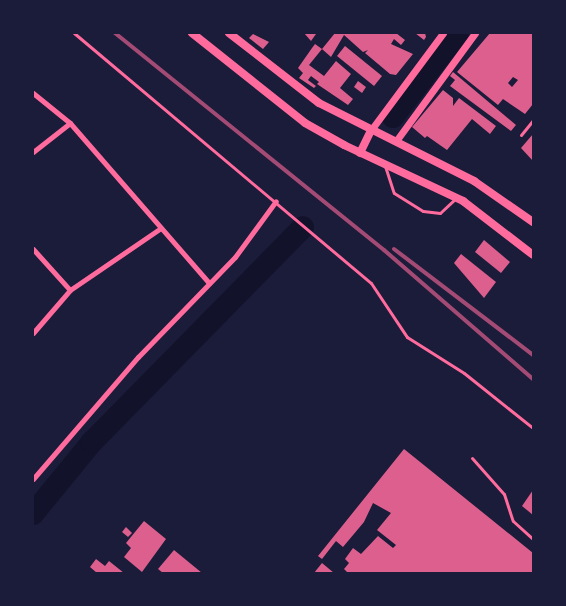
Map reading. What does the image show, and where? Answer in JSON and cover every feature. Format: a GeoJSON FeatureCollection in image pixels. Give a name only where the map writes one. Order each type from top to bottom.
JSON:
{"type":"FeatureCollection","features":[{"type":"Feature","properties":{"kind":"main road"},"geometry":{"type":"LineString","coordinates":[[192,33],[305,123],[360,153],[456,197],[483,214],[533,255]]}},
{"type":"Feature","properties":{"kind":"main road"},"geometry":{"type":"LineString","coordinates":[[229,33],[291,84],[371,130],[474,181],[533,222]]}},
{"type":"Feature","properties":{"kind":"main road"},"geometry":{"type":"LineString","coordinates":[[360,153],[371,130]]}},
{"type":"Feature","properties":{"kind":"street"},"geometry":{"type":"LineString","coordinates":[[371,130],[443,33]]}},
{"type":"Feature","properties":{"kind":"street"},"geometry":{"type":"LineString","coordinates":[[396,141],[476,33]]}},
{"type":"Feature","properties":{"kind":"street"},"geometry":{"type":"LineString","coordinates":[[33,93],[70,123],[209,283]]}},
{"type":"Feature","properties":{"kind":"street"},"geometry":{"type":"LineString","coordinates":[[33,152],[70,123]]}},
{"type":"Feature","properties":{"kind":"street"},"geometry":{"type":"LineString","coordinates":[[33,479],[138,357],[235,257],[276,201]]}},
{"type":"Feature","properties":{"kind":"street"},"geometry":{"type":"LineString","coordinates":[[33,333],[70,290],[161,228]]}},
{"type":"Feature","properties":{"kind":"street"},"geometry":{"type":"LineString","coordinates":[[33,249],[70,290]]}},
{"type":"Feature","properties":{"kind":"lane"},"geometry":{"type":"LineString","coordinates":[[74,33],[371,283],[407,337],[464,373],[533,428]]}},
{"type":"Feature","properties":{"kind":"lane"},"geometry":{"type":"LineString","coordinates":[[521,135],[533,120]]}},
{"type":"Feature","properties":{"kind":"lane"},"geometry":{"type":"LineString","coordinates":[[385,164],[394,192],[423,211],[440,213],[456,197]]}},
{"type":"Feature","properties":{"kind":"lane"},"geometry":{"type":"LineString","coordinates":[[472,458],[504,494],[513,521],[533,538]]}},
{"type":"Feature","properties":{"kind":"building"},"geometry":{"type":"Polygon","coordinates":[[[304,33],[314,33],[316,34],[311,41],[304,33]]]}},
{"type":"Feature","properties":{"kind":"building"},"geometry":{"type":"Polygon","coordinates":[[[335,33],[396,33],[405,40],[401,45],[394,39],[391,44],[413,54],[396,75],[390,74],[365,53],[368,50],[363,52],[344,35],[331,57],[322,49],[335,33]]]}},
{"type":"Feature","properties":{"kind":"building"},"geometry":{"type":"Polygon","coordinates":[[[415,33],[425,33],[426,37],[424,40],[415,33]]]}},
{"type":"Feature","properties":{"kind":"building"},"geometry":{"type":"Polygon","coordinates":[[[490,33],[533,33],[533,104],[525,114],[503,99],[498,105],[457,72],[490,33]],[[513,77],[508,83],[512,87],[518,80],[513,77]]]}},
{"type":"Feature","properties":{"kind":"building"},"geometry":{"type":"Polygon","coordinates":[[[253,34],[269,42],[263,49],[249,38],[253,34]]]}},
{"type":"Feature","properties":{"kind":"building"},"geometry":{"type":"Polygon","coordinates":[[[315,44],[322,49],[309,65],[324,76],[336,61],[351,74],[340,88],[353,99],[348,105],[317,84],[319,82],[311,76],[308,80],[316,86],[314,88],[299,78],[303,73],[298,68],[315,44]]]}},
{"type":"Feature","properties":{"kind":"building"},"geometry":{"type":"Polygon","coordinates":[[[345,46],[382,76],[374,86],[337,56],[345,46]]]}},
{"type":"Feature","properties":{"kind":"building"},"geometry":{"type":"Polygon","coordinates":[[[453,72],[516,125],[511,131],[450,86],[455,80],[450,76],[453,72]]]}},
{"type":"Feature","properties":{"kind":"building"},"geometry":{"type":"Polygon","coordinates":[[[358,81],[366,87],[362,93],[354,87],[358,81]]]}},
{"type":"Feature","properties":{"kind":"building"},"geometry":{"type":"Polygon","coordinates":[[[443,90],[453,98],[453,106],[459,98],[496,126],[490,134],[472,119],[447,150],[427,136],[425,138],[412,127],[443,90]]]}},
{"type":"Feature","properties":{"kind":"building"},"geometry":{"type":"Polygon","coordinates":[[[533,134],[533,161],[521,148],[533,134]]]}},
{"type":"Feature","properties":{"kind":"building"},"geometry":{"type":"Polygon","coordinates":[[[484,240],[510,262],[501,273],[475,252],[484,240]]]}},
{"type":"Feature","properties":{"kind":"building"},"geometry":{"type":"Polygon","coordinates":[[[461,254],[496,282],[484,298],[454,263],[461,254]]]}},
{"type":"Feature","properties":{"kind":"building"},"geometry":{"type":"Polygon","coordinates":[[[404,449],[533,553],[533,573],[348,573],[344,569],[349,563],[345,559],[353,548],[361,554],[378,536],[393,548],[396,545],[377,530],[391,513],[373,503],[364,522],[343,547],[336,541],[322,559],[318,556],[404,449]]]}},
{"type":"Feature","properties":{"kind":"building"},"geometry":{"type":"Polygon","coordinates":[[[533,490],[533,515],[522,506],[533,490]]]}},
{"type":"Feature","properties":{"kind":"building"},"geometry":{"type":"Polygon","coordinates":[[[144,521],[166,539],[142,572],[124,557],[131,548],[126,543],[144,521]]]}},
{"type":"Feature","properties":{"kind":"building"},"geometry":{"type":"Polygon","coordinates":[[[126,527],[132,533],[128,537],[122,532],[126,527]]]}},
{"type":"Feature","properties":{"kind":"building"},"geometry":{"type":"Polygon","coordinates":[[[174,550],[202,573],[163,573],[158,569],[174,550]]]}},
{"type":"Feature","properties":{"kind":"building"},"geometry":{"type":"Polygon","coordinates":[[[96,559],[105,566],[109,561],[124,573],[97,573],[90,567],[96,559]]]}},
{"type":"Feature","properties":{"kind":"building"},"geometry":{"type":"Polygon","coordinates":[[[322,563],[334,573],[314,573],[322,563]]]}},
{"type":"Feature","properties":{"kind":"waterway"},"geometry":{"type":"LineString","coordinates":[[393,117],[458,33]]}},
{"type":"Feature","properties":{"kind":"waterway"},"geometry":{"type":"LineString","coordinates":[[33,514],[92,442],[303,227]]}},
{"type":"Feature","properties":{"kind":"railway"},"geometry":{"type":"LineString","coordinates":[[115,33],[384,250],[533,379]]}},
{"type":"Feature","properties":{"kind":"railway"},"geometry":{"type":"LineString","coordinates":[[394,249],[533,355]]}}]}
